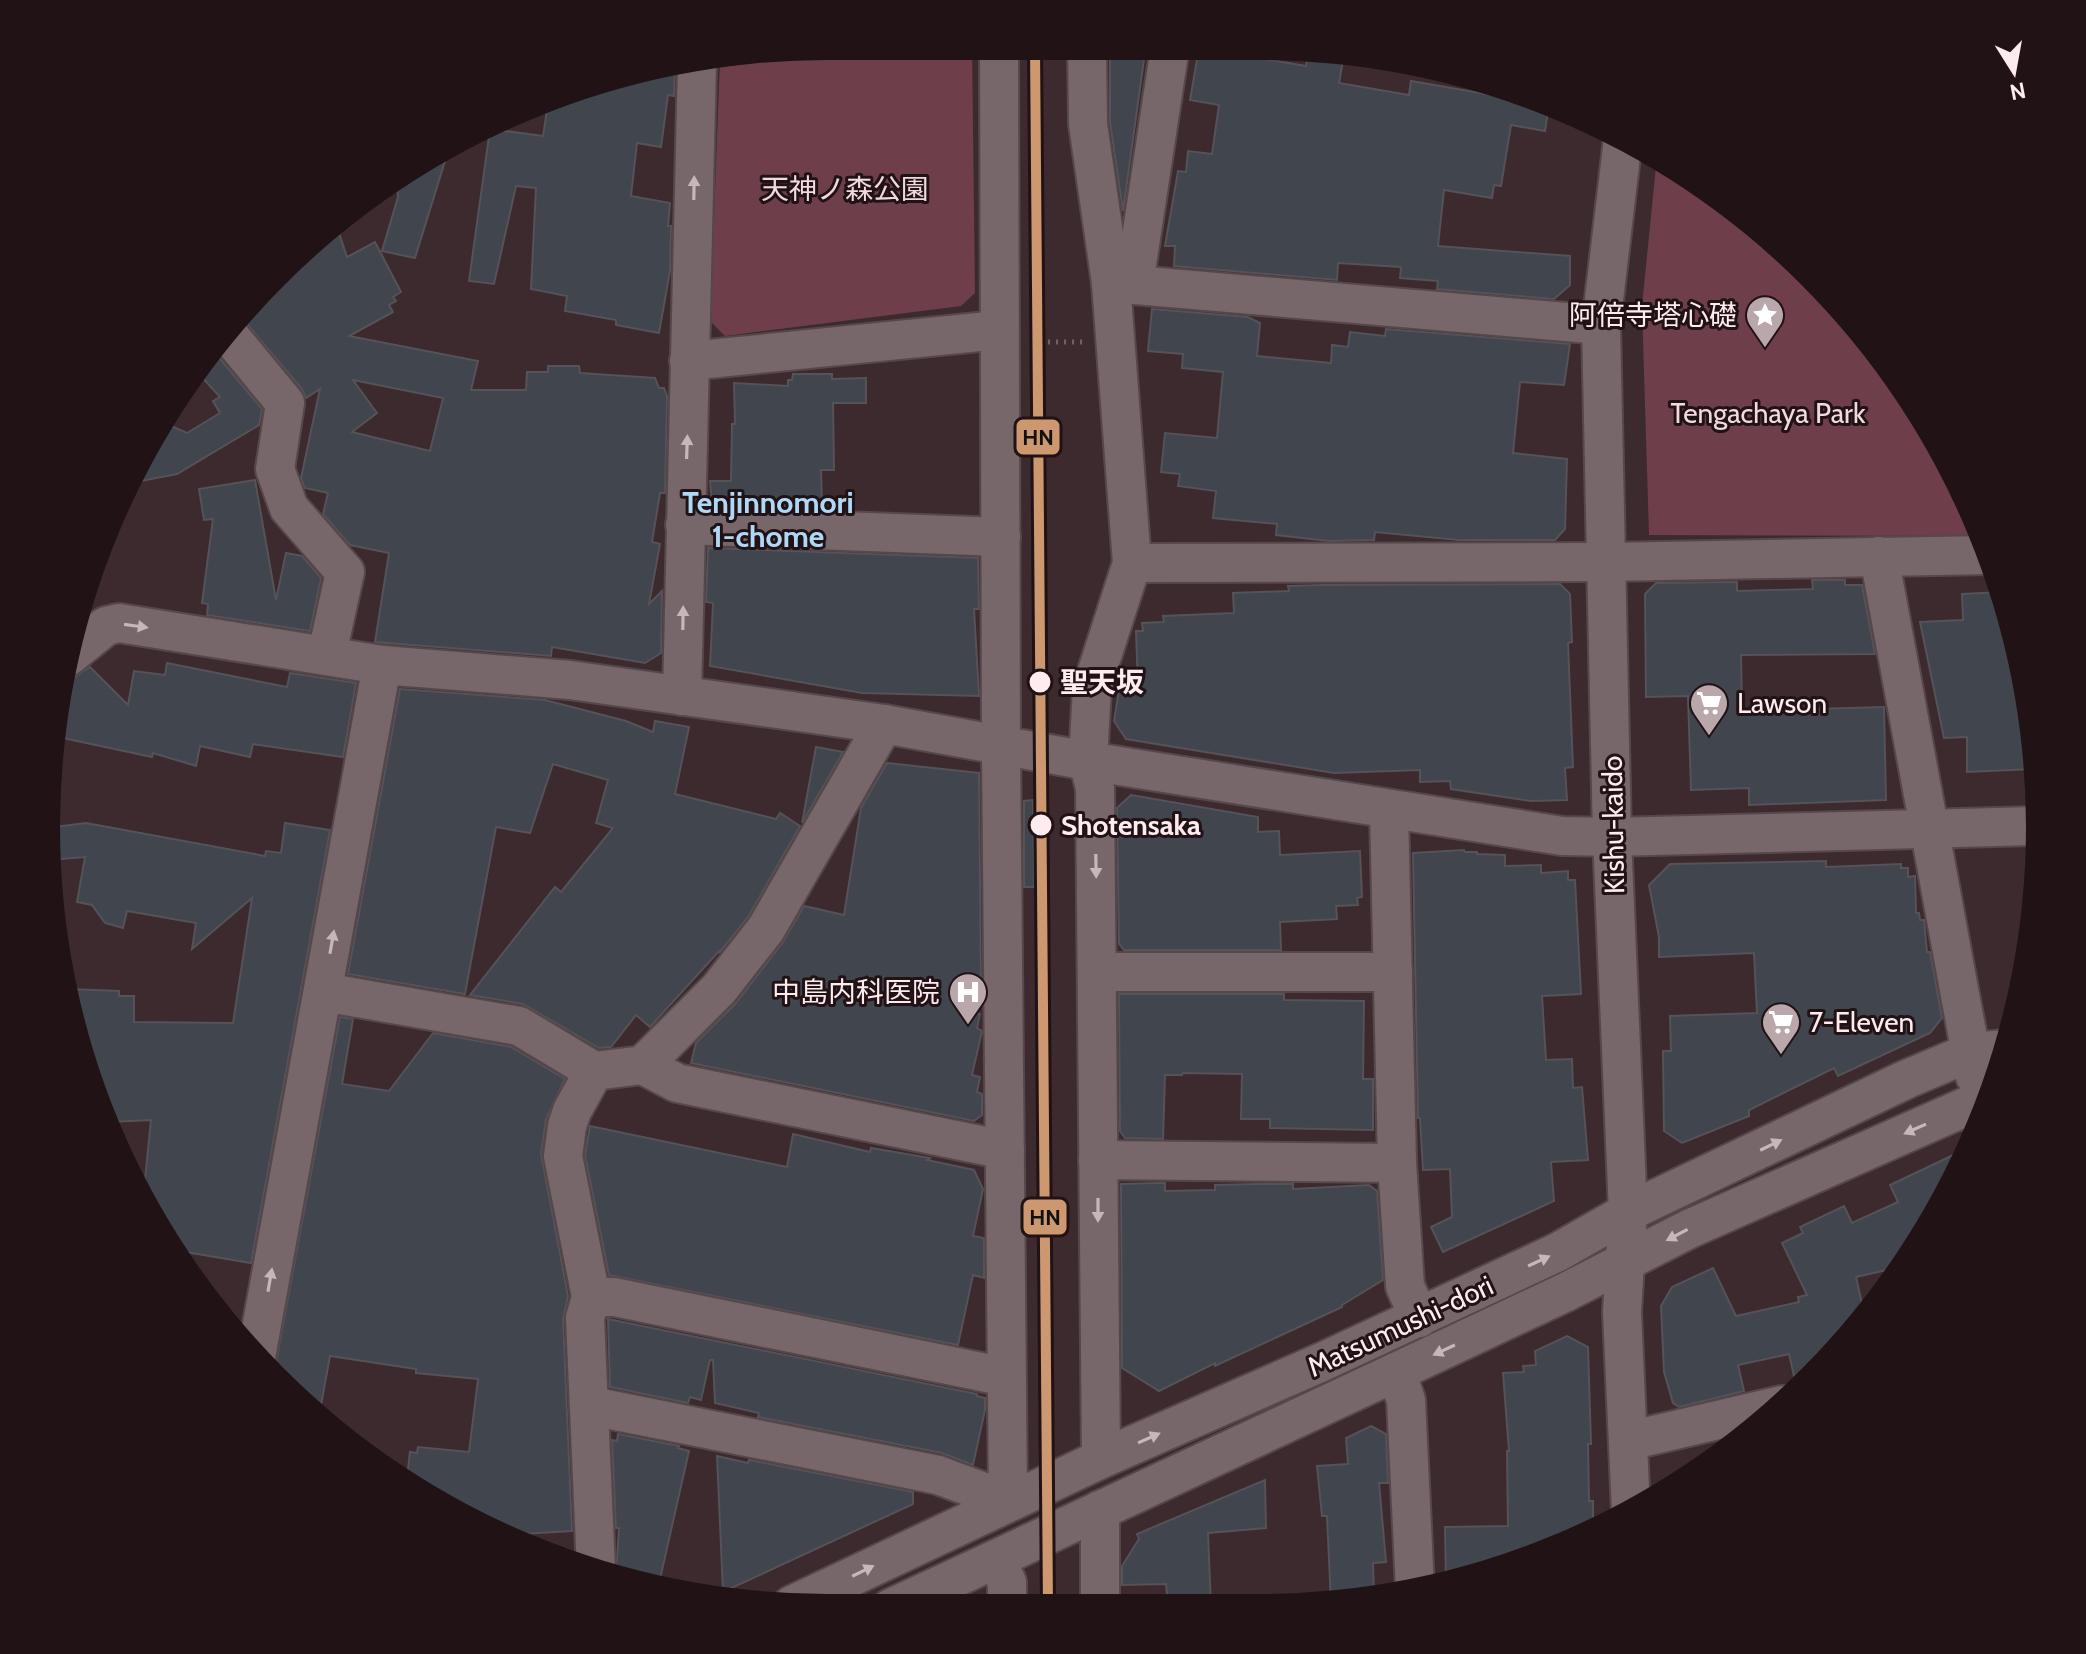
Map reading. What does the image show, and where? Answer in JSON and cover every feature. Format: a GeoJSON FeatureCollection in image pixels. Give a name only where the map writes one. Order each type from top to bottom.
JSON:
{"type":"FeatureCollection","features":[{"type":"Feature","properties":{"kind":"street"},"geometry":{"type":"LineString","coordinates":[[591,1406],[938,1475],[1008,1501],[999,60]]}},
{"type":"Feature","properties":{"kind":"street"},"geometry":{"type":"LineString","coordinates":[[1087,60],[1088,124],[1123,283]]}},
{"type":"Feature","properties":{"kind":"street"},"geometry":{"type":"LineString","coordinates":[[1101,1459],[1095,788],[1088,761],[1092,687],[1132,563],[1117,343],[1123,283],[1167,60]]}},
{"type":"Feature","properties":{"kind":"street"},"geometry":{"type":"LineString","coordinates":[[682,696],[697,72]]}},
{"type":"Feature","properties":{"kind":"street","name":"Kishu-kaido"},"geometry":{"type":"LineString","coordinates":[[1622,152],[1601,325],[1612,837],[1628,1212],[1622,1312],[1630,1497]]}},
{"type":"Feature","properties":{"kind":"street"},"geometry":{"type":"LineString","coordinates":[[1123,283],[1601,325]]}},
{"type":"Feature","properties":{"kind":"street"},"geometry":{"type":"LineString","coordinates":[[689,361],[999,336]]}},
{"type":"Feature","properties":{"kind":"street"},"geometry":{"type":"LineString","coordinates":[[234,341],[285,403],[275,469],[289,508],[345,572],[327,654]]}},
{"type":"Feature","properties":{"kind":"street"},"geometry":{"type":"LineString","coordinates":[[685,525],[1001,537]]}},
{"type":"Feature","properties":{"kind":"street"},"geometry":{"type":"LineString","coordinates":[[1132,563],[1608,562],[1976,555]]}},
{"type":"Feature","properties":{"kind":"street"},"geometry":{"type":"LineString","coordinates":[[1879,556],[1930,829],[1988,1050],[1986,1072]]}},
{"type":"Feature","properties":{"kind":"street"},"geometry":{"type":"LineString","coordinates":[[82,645],[106,626],[119,623],[382,665],[570,680],[884,724],[1001,747],[1562,836],[2026,826]]}},
{"type":"Feature","properties":{"kind":"street"},"geometry":{"type":"LineString","coordinates":[[259,1342],[382,665]]}},
{"type":"Feature","properties":{"kind":"street"},"geometry":{"type":"LineString","coordinates":[[643,1065],[719,989],[766,929],[884,724]]}},
{"type":"Feature","properties":{"kind":"street"},"geometry":{"type":"LineString","coordinates":[[1389,809],[1397,1163],[1405,1286],[1419,1318]]}},
{"type":"Feature","properties":{"kind":"street"},"geometry":{"type":"LineString","coordinates":[[1097,972],[1393,972]]}},
{"type":"Feature","properties":{"kind":"street"},"geometry":{"type":"LineString","coordinates":[[323,992],[519,1026],[594,1071],[643,1065],[677,1083],[1005,1150]]}},
{"type":"Feature","properties":{"kind":"street","name":"Matsumushi-dori"},"geometry":{"type":"LineString","coordinates":[[816,1594],[1008,1501],[1419,1318],[1558,1252],[1628,1212],[1907,1079],[1988,1050]]}},
{"type":"Feature","properties":{"kind":"street"},"geometry":{"type":"LineString","coordinates":[[594,1071],[572,1111],[563,1156],[591,1297],[585,1318],[596,1558]]}},
{"type":"Feature","properties":{"kind":"street","name":"Matsumushi-dori"},"geometry":{"type":"LineString","coordinates":[[922,1594],[1396,1372],[1689,1229],[1972,1109]]}},
{"type":"Feature","properties":{"kind":"street"},"geometry":{"type":"LineString","coordinates":[[1098,1160],[1397,1163]]}},
{"type":"Feature","properties":{"kind":"street"},"geometry":{"type":"LineString","coordinates":[[591,1297],[614,1297],[1006,1377]]}},
{"type":"Feature","properties":{"kind":"street"},"geometry":{"type":"LineString","coordinates":[[1396,1372],[1406,1400],[1414,1578]]}},
{"type":"Feature","properties":{"kind":"street"},"geometry":{"type":"LineString","coordinates":[[1628,1441],[1757,1411]]}},
{"type":"Feature","properties":{"kind":"street"},"geometry":{"type":"LineString","coordinates":[[1100,1510],[1100,1594]]}},
{"type":"Feature","properties":{"kind":"street"},"geometry":{"type":"LineString","coordinates":[[996,1560],[1007,1582],[1007,1594]]}},
{"type":"Feature","properties":{"kind":"path"},"geometry":{"type":"LineString","coordinates":[[999,336],[1117,343]]}},
{"type":"Feature","properties":{"kind":"green space","name":"天神ノ森公園"},"geometry":{"type":"Polygon","coordinates":[[[827,60],[972,60],[975,293],[961,306],[725,336],[710,321],[720,68],[827,60]]]}},
{"type":"Feature","properties":{"kind":"green space","name":"Tengachaya Park"},"geometry":{"type":"Polygon","coordinates":[[[1656,171],[1726,218],[1765,250],[1836,321],[1897,401],[1947,488],[1969,536],[1649,535],[1642,306],[1656,171]]]}},
{"type":"Feature","properties":{"kind":"building"},"geometry":{"type":"Polygon","coordinates":[[[1110,60],[1144,60],[1123,211],[1110,122],[1110,60]]]}},
{"type":"Feature","properties":{"kind":"building"},"geometry":{"type":"Polygon","coordinates":[[[1197,60],[1275,61],[1306,66],[1309,62],[1342,65],[1339,83],[1409,95],[1411,81],[1481,93],[1547,116],[1545,131],[1511,125],[1501,186],[1494,185],[1492,198],[1444,190],[1438,246],[1570,256],[1570,285],[1554,299],[1437,289],[1438,281],[1400,278],[1401,267],[1338,263],[1337,280],[1174,266],[1175,246],[1165,246],[1178,171],[1186,172],[1188,151],[1212,154],[1219,105],[1190,100],[1197,60]]]}},
{"type":"Feature","properties":{"kind":"building"},"geometry":{"type":"Polygon","coordinates":[[[675,76],[674,96],[668,95],[661,147],[637,143],[631,196],[670,203],[670,271],[659,333],[616,325],[616,320],[565,311],[567,296],[531,289],[536,188],[516,186],[494,284],[469,281],[489,139],[505,131],[543,136],[547,113],[628,86],[675,76]]]}},
{"type":"Feature","properties":{"kind":"building"},"geometry":{"type":"Polygon","coordinates":[[[445,162],[415,258],[382,251],[398,191],[445,162]]]}},
{"type":"Feature","properties":{"kind":"building"},"geometry":{"type":"Polygon","coordinates":[[[340,235],[347,257],[375,242],[401,292],[393,297],[396,301],[389,305],[393,312],[349,336],[478,361],[471,390],[526,390],[527,372],[548,372],[548,366],[579,366],[580,373],[655,378],[667,396],[665,493],[660,493],[652,542],[660,544],[649,604],[662,591],[661,653],[645,663],[552,647],[551,656],[375,642],[389,553],[350,545],[323,514],[328,493],[305,488],[301,478],[320,389],[306,398],[302,389],[247,324],[340,235]],[[353,380],[377,413],[352,432],[430,451],[443,398],[353,380]]]}},
{"type":"Feature","properties":{"kind":"building"},"geometry":{"type":"Polygon","coordinates":[[[1152,309],[1248,317],[1260,323],[1257,356],[1331,363],[1332,345],[1348,347],[1350,332],[1385,336],[1386,329],[1570,344],[1564,385],[1520,382],[1513,453],[1567,459],[1565,529],[1555,540],[1459,540],[1375,532],[1374,540],[1329,541],[1276,535],[1277,524],[1213,518],[1216,491],[1178,486],[1180,474],[1161,472],[1165,433],[1217,438],[1223,372],[1182,368],[1183,354],[1148,351],[1152,309]]]}},
{"type":"Feature","properties":{"kind":"building"},"geometry":{"type":"Polygon","coordinates":[[[219,358],[262,409],[259,425],[177,474],[143,481],[173,427],[187,433],[220,413],[213,401],[220,397],[204,380],[219,358]]]}},
{"type":"Feature","properties":{"kind":"building"},"geometry":{"type":"Polygon","coordinates":[[[793,374],[832,374],[832,379],[866,378],[866,403],[833,403],[834,470],[821,470],[822,508],[712,504],[710,481],[731,481],[734,383],[788,386],[793,374]]]}},
{"type":"Feature","properties":{"kind":"building"},"geometry":{"type":"Polygon","coordinates":[[[255,480],[276,600],[286,553],[302,556],[321,578],[310,631],[207,615],[208,604],[202,603],[213,519],[204,520],[199,489],[255,480]]]}},
{"type":"Feature","properties":{"kind":"building"},"geometry":{"type":"Polygon","coordinates":[[[708,548],[978,558],[979,609],[974,609],[979,696],[862,693],[710,666],[713,603],[706,602],[708,548]]]}},
{"type":"Feature","properties":{"kind":"building"},"geometry":{"type":"Polygon","coordinates":[[[1812,580],[1845,580],[1845,585],[1862,585],[1875,654],[1741,655],[1742,711],[1884,707],[1886,800],[1749,805],[1749,788],[1691,790],[1688,696],[1646,697],[1645,594],[1656,583],[1737,582],[1737,591],[1813,589],[1812,580]]]}},
{"type":"Feature","properties":{"kind":"building"},"geometry":{"type":"Polygon","coordinates":[[[1560,584],[1570,594],[1572,642],[1568,643],[1573,767],[1565,768],[1567,800],[1531,801],[1451,789],[1450,781],[1420,782],[1420,770],[1334,773],[1126,739],[1114,721],[1120,684],[1138,688],[1136,631],[1143,631],[1142,623],[1164,622],[1163,616],[1234,613],[1233,593],[1289,591],[1288,586],[1324,585],[1560,584]]]}},
{"type":"Feature","properties":{"kind":"building"},"geometry":{"type":"Polygon","coordinates":[[[1989,593],[2011,677],[2023,770],[1967,772],[1967,737],[1944,738],[1920,622],[1963,620],[1962,594],[1989,593]]]}},
{"type":"Feature","properties":{"kind":"building"},"geometry":{"type":"Polygon","coordinates":[[[167,663],[287,687],[290,673],[356,683],[343,757],[253,744],[250,757],[200,746],[196,766],[153,753],[152,757],[66,739],[75,677],[90,667],[128,705],[134,671],[165,675],[167,663]]]}},
{"type":"Feature","properties":{"kind":"building"},"geometry":{"type":"Polygon","coordinates":[[[400,689],[545,700],[626,721],[653,732],[655,721],[689,727],[675,794],[776,819],[780,813],[800,826],[748,917],[719,953],[720,950],[650,1027],[636,1015],[611,1047],[599,1048],[523,1004],[470,995],[555,887],[561,892],[613,828],[596,823],[608,780],[553,764],[530,833],[496,827],[465,994],[348,974],[400,689]]]}},
{"type":"Feature","properties":{"kind":"building"},"geometry":{"type":"Polygon","coordinates":[[[816,747],[843,752],[802,823],[811,774],[816,747]]]}},
{"type":"Feature","properties":{"kind":"building"},"geometry":{"type":"Polygon","coordinates":[[[887,763],[979,773],[981,995],[977,1028],[982,1031],[972,1075],[980,1077],[977,1092],[982,1094],[982,1115],[974,1121],[691,1063],[696,1043],[736,1003],[783,942],[804,906],[844,915],[861,808],[887,763]]]}},
{"type":"Feature","properties":{"kind":"building"},"geometry":{"type":"Polygon","coordinates":[[[1131,795],[1258,817],[1258,832],[1279,831],[1280,855],[1360,851],[1362,897],[1357,898],[1358,905],[1336,906],[1337,919],[1280,922],[1281,950],[1124,950],[1119,944],[1117,808],[1131,795]]]}},
{"type":"Feature","properties":{"kind":"building"},"geometry":{"type":"Polygon","coordinates":[[[1033,800],[1034,887],[1024,887],[1024,801],[1033,800]]]}},
{"type":"Feature","properties":{"kind":"building"},"geometry":{"type":"Polygon","coordinates":[[[86,823],[265,856],[266,851],[281,853],[285,823],[330,830],[251,1263],[189,1252],[145,1177],[151,1120],[118,1122],[86,1026],[78,989],[119,991],[119,996],[134,996],[134,1022],[233,1023],[252,898],[192,949],[196,923],[127,911],[123,928],[105,923],[92,905],[77,902],[85,857],[61,859],[60,826],[86,823]]]}},
{"type":"Feature","properties":{"kind":"building"},"geometry":{"type":"Polygon","coordinates":[[[1464,850],[1505,855],[1505,866],[1541,865],[1541,873],[1568,871],[1568,880],[1575,880],[1581,994],[1542,996],[1546,1060],[1572,1059],[1573,1088],[1582,1087],[1588,1160],[1551,1162],[1554,1201],[1443,1252],[1431,1227],[1452,1217],[1450,1169],[1423,1170],[1418,1118],[1413,853],[1464,850]]]}},
{"type":"Feature","properties":{"kind":"building"},"geometry":{"type":"Polygon","coordinates":[[[1826,861],[1826,867],[1901,864],[1901,868],[1908,868],[1908,877],[1915,876],[1916,913],[1919,913],[1920,920],[1924,920],[1927,952],[1930,952],[1942,1018],[1930,1033],[1838,1076],[1834,1068],[1749,1110],[1749,1116],[1682,1143],[1664,1131],[1663,1051],[1671,1051],[1670,1016],[1757,1013],[1754,953],[1659,957],[1659,937],[1649,885],[1670,864],[1826,861]]]}},
{"type":"Feature","properties":{"kind":"building"},"geometry":{"type":"Polygon","coordinates":[[[1119,994],[1284,994],[1284,1000],[1364,1001],[1363,1079],[1373,1079],[1373,1130],[1270,1128],[1270,1119],[1241,1119],[1242,1074],[1183,1073],[1165,1075],[1163,1139],[1125,1138],[1120,1131],[1119,994]]]}},
{"type":"Feature","properties":{"kind":"building"},"geometry":{"type":"Polygon","coordinates":[[[340,1017],[353,1019],[342,1084],[389,1091],[433,1033],[511,1047],[565,1079],[546,1119],[541,1154],[568,1296],[563,1319],[572,1531],[528,1534],[443,1491],[408,1469],[410,1452],[417,1453],[418,1447],[469,1452],[478,1379],[416,1373],[416,1369],[330,1356],[321,1404],[277,1360],[340,1017]]]}},
{"type":"Feature","properties":{"kind":"building"},"geometry":{"type":"Polygon","coordinates":[[[590,1126],[787,1167],[793,1134],[870,1152],[871,1148],[930,1158],[927,1160],[974,1170],[983,1189],[973,1236],[984,1238],[984,1278],[973,1275],[958,1345],[609,1275],[585,1155],[590,1126]]]}},
{"type":"Feature","properties":{"kind":"building"},"geometry":{"type":"Polygon","coordinates":[[[1952,1156],[1923,1210],[1885,1270],[1856,1277],[1862,1302],[1794,1376],[1789,1354],[1738,1365],[1744,1391],[1679,1407],[1673,1403],[1664,1372],[1661,1306],[1672,1287],[1713,1268],[1736,1316],[1799,1302],[1798,1297],[1807,1295],[1782,1243],[1803,1233],[1800,1227],[1844,1206],[1852,1223],[1898,1202],[1890,1185],[1952,1156]]]}},
{"type":"Feature","properties":{"kind":"building"},"geometry":{"type":"Polygon","coordinates":[[[1165,1183],[1165,1191],[1215,1190],[1215,1185],[1293,1184],[1293,1189],[1369,1185],[1377,1191],[1383,1280],[1342,1307],[1159,1391],[1122,1368],[1121,1184],[1165,1183]]]}},
{"type":"Feature","properties":{"kind":"building"},"geometry":{"type":"Polygon","coordinates":[[[608,1319],[977,1394],[985,1398],[985,1410],[973,1465],[942,1453],[758,1417],[759,1413],[715,1403],[713,1360],[710,1360],[701,1400],[690,1397],[688,1403],[610,1387],[608,1319]]]}},
{"type":"Feature","properties":{"kind":"building"},"geometry":{"type":"Polygon","coordinates":[[[1567,1336],[1588,1347],[1589,1501],[1593,1501],[1593,1517],[1553,1536],[1446,1571],[1445,1527],[1508,1526],[1509,1451],[1503,1373],[1524,1372],[1523,1366],[1536,1365],[1535,1351],[1567,1336]]]}},
{"type":"Feature","properties":{"kind":"building"},"geometry":{"type":"Polygon","coordinates":[[[1371,1426],[1386,1434],[1388,1483],[1379,1483],[1386,1562],[1373,1563],[1374,1585],[1330,1590],[1327,1516],[1322,1516],[1317,1466],[1348,1464],[1346,1438],[1371,1426]]]}},
{"type":"Feature","properties":{"kind":"building"},"geometry":{"type":"Polygon","coordinates":[[[618,1434],[679,1446],[689,1451],[661,1575],[617,1564],[619,1528],[616,1528],[612,1440],[617,1441],[618,1434]]]}},
{"type":"Feature","properties":{"kind":"building"},"geometry":{"type":"Polygon","coordinates":[[[717,1456],[913,1492],[913,1504],[733,1588],[723,1586],[717,1456]]]}},
{"type":"Feature","properties":{"kind":"building"},"geometry":{"type":"Polygon","coordinates":[[[1265,1480],[1266,1528],[1208,1533],[1210,1594],[1167,1594],[1166,1584],[1122,1585],[1122,1566],[1139,1539],[1137,1534],[1265,1480]]]}},
{"type":"Feature","properties":{"kind":"transit line","name":"HN"},"geometry":{"type":"LineString","coordinates":[[1035,60],[1048,1594]]}},
{"type":"Feature","properties":{"kind":"place","name":"阿倍寺塔心礎"},"geometry":{"type":"Point","coordinates":[1765,349]}},
{"type":"Feature","properties":{"kind":"place","name":"聖天坂"},"geometry":{"type":"Point","coordinates":[1040,682]}},
{"type":"Feature","properties":{"kind":"place","name":"Lawson"},"geometry":{"type":"Point","coordinates":[1709,737]}},
{"type":"Feature","properties":{"kind":"place","name":"Shotensaka"},"geometry":{"type":"Point","coordinates":[1041,825]}},
{"type":"Feature","properties":{"kind":"place","name":"中島内科医院"},"geometry":{"type":"Point","coordinates":[968,1026]}},
{"type":"Feature","properties":{"kind":"place","name":"7-Eleven"},"geometry":{"type":"Point","coordinates":[1781,1056]}},
{"type":"Feature","properties":{"kind":"district","name":"Tenjinnomori 1-chome"},"geometry":{"type":"Point","coordinates":[768,520]}}]}
